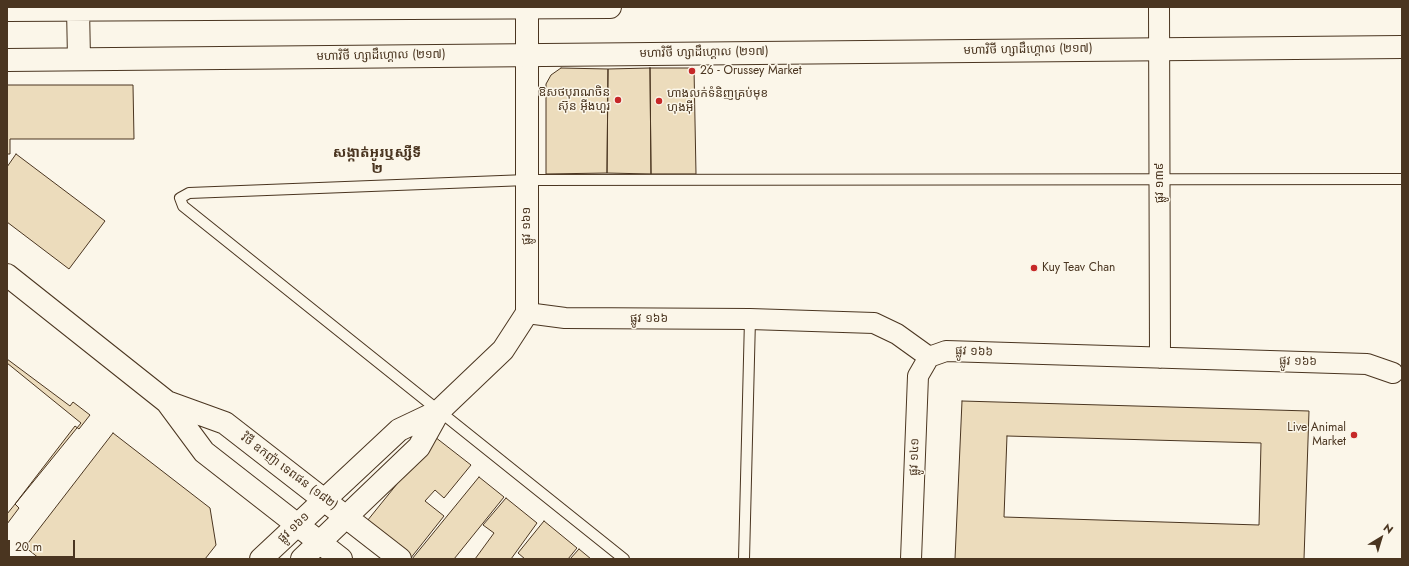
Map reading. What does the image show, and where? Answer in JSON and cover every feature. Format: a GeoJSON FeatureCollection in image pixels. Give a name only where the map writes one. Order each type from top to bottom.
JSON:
{"type":"FeatureCollection","features":[{"type":"Feature","properties":{"kind":"main road","name":"ផ្លូវ ១៦១"},"geometry":{"type":"LineString","coordinates":[[302,559],[419,448],[439,411],[503,350],[527,313],[527,7]]}},
{"type":"Feature","properties":{"kind":"main road"},"geometry":{"type":"LineString","coordinates":[[7,10],[78,8],[610,7]]}},
{"type":"Feature","properties":{"kind":"main road"},"geometry":{"type":"LineString","coordinates":[[78,8],[79,59]]}},
{"type":"Feature","properties":{"kind":"main road","name":"មហាវិថី ហ្សាដឹហ្គោល (២១៧)"},"geometry":{"type":"LineString","coordinates":[[7,60],[1160,48],[1402,47]]}},
{"type":"Feature","properties":{"kind":"main road","name":"វិថី ឧកញ៉ា ទេពផន (១៨២)"},"geometry":{"type":"LineString","coordinates":[[7,275],[168,402],[204,452],[341,559]]}},
{"type":"Feature","properties":{"kind":"main road","name":"វិថី ឧកញ៉ា ទេពផន (១៨២)"},"geometry":{"type":"LineString","coordinates":[[168,402],[225,423],[400,559]]}},
{"type":"Feature","properties":{"kind":"main road","name":"ផ្លូវ ១៦១"},"geometry":{"type":"LineString","coordinates":[[261,559],[399,430],[439,411]]}},
{"type":"Feature","properties":{"kind":"street","name":"ផ្លូវ ១៣៩"},"geometry":{"type":"LineString","coordinates":[[1159,7],[1160,358]]}},
{"type":"Feature","properties":{"kind":"street","name":"ផ្លូវ ១៦៦"},"geometry":{"type":"LineString","coordinates":[[527,313],[565,318],[750,319],[874,323],[897,334],[929,358],[946,351],[1367,364],[1399,373]]}},
{"type":"Feature","properties":{"kind":"street","name":"ផ្លូវ ១៤១"},"geometry":{"type":"LineString","coordinates":[[911,559],[918,376],[929,358]]}},
{"type":"Feature","properties":{"kind":"lane"},"geometry":{"type":"LineString","coordinates":[[624,559],[184,206],[180,198],[189,193],[527,180],[1402,179]]}},
{"type":"Feature","properties":{"kind":"lane"},"geometry":{"type":"LineString","coordinates":[[744,559],[750,319]]}},
{"type":"Feature","properties":{"kind":"building"},"geometry":{"type":"Polygon","coordinates":[[[561,68],[608,69],[607,173],[546,174],[546,84],[551,75],[561,68]]]}},
{"type":"Feature","properties":{"kind":"building"},"geometry":{"type":"Polygon","coordinates":[[[650,68],[651,174],[607,173],[608,69],[650,68]]]}},
{"type":"Feature","properties":{"kind":"building"},"geometry":{"type":"Polygon","coordinates":[[[650,68],[694,68],[696,174],[651,174],[650,68]]]}},
{"type":"Feature","properties":{"kind":"building"},"geometry":{"type":"Polygon","coordinates":[[[7,85],[133,85],[134,139],[10,139],[10,154],[7,154],[7,85]]]}},
{"type":"Feature","properties":{"kind":"building"},"geometry":{"type":"Polygon","coordinates":[[[16,154],[105,221],[69,269],[7,222],[7,167],[16,154]]]}},
{"type":"Feature","properties":{"kind":"building"},"geometry":{"type":"Polygon","coordinates":[[[7,359],[70,406],[73,402],[90,415],[79,429],[75,426],[15,504],[19,508],[7,524],[7,359]]]}},
{"type":"Feature","properties":{"kind":"building"},"geometry":{"type":"Polygon","coordinates":[[[7,363],[81,423],[7,514],[7,363]]]}},
{"type":"Feature","properties":{"kind":"building"},"geometry":{"type":"Polygon","coordinates":[[[962,401],[1309,411],[1304,559],[955,559],[962,401]]]}},
{"type":"Feature","properties":{"kind":"building"},"geometry":{"type":"Polygon","coordinates":[[[113,433],[210,508],[216,545],[205,559],[40,559],[25,547],[113,433]]]}},
{"type":"Feature","properties":{"kind":"building"},"geometry":{"type":"Polygon","coordinates":[[[1007,436],[1261,443],[1259,525],[1004,517],[1007,436]]]}},
{"type":"Feature","properties":{"kind":"building"},"geometry":{"type":"Polygon","coordinates":[[[435,437],[471,465],[444,498],[435,490],[425,501],[444,516],[410,559],[363,526],[435,437]]]}},
{"type":"Feature","properties":{"kind":"building"},"geometry":{"type":"Polygon","coordinates":[[[479,477],[504,497],[454,559],[412,559],[479,477]]]}},
{"type":"Feature","properties":{"kind":"building"},"geometry":{"type":"Polygon","coordinates":[[[506,498],[537,523],[511,559],[475,559],[494,533],[483,525],[506,498]]]}},
{"type":"Feature","properties":{"kind":"building"},"geometry":{"type":"Polygon","coordinates":[[[544,521],[577,548],[568,559],[525,559],[518,553],[544,521]]]}},
{"type":"Feature","properties":{"kind":"building"},"geometry":{"type":"Polygon","coordinates":[[[579,549],[591,559],[570,559],[579,549]]]}},
{"type":"Feature","properties":{"kind":"place","name":"26 - Orussey Market"},"geometry":{"type":"Point","coordinates":[692,71]}},
{"type":"Feature","properties":{"kind":"place","name":"ឱសថបុរាណចិន ស៊ុន អ៊ីងហួរ"},"geometry":{"type":"Point","coordinates":[618,100]}},
{"type":"Feature","properties":{"kind":"place","name":"ហាងលក់ទំនិញគ្រប់មុខ ហុងអ៊ី"},"geometry":{"type":"Point","coordinates":[659,101]}},
{"type":"Feature","properties":{"kind":"place","name":"Kuy Teav Chan"},"geometry":{"type":"Point","coordinates":[1034,268]}},
{"type":"Feature","properties":{"kind":"place","name":"Live Animal Market"},"geometry":{"type":"Point","coordinates":[1354,435]}},
{"type":"Feature","properties":{"kind":"district","name":"សង្កាត់អូរឬស្សីទី ២"},"geometry":{"type":"Point","coordinates":[377,162]}}]}
